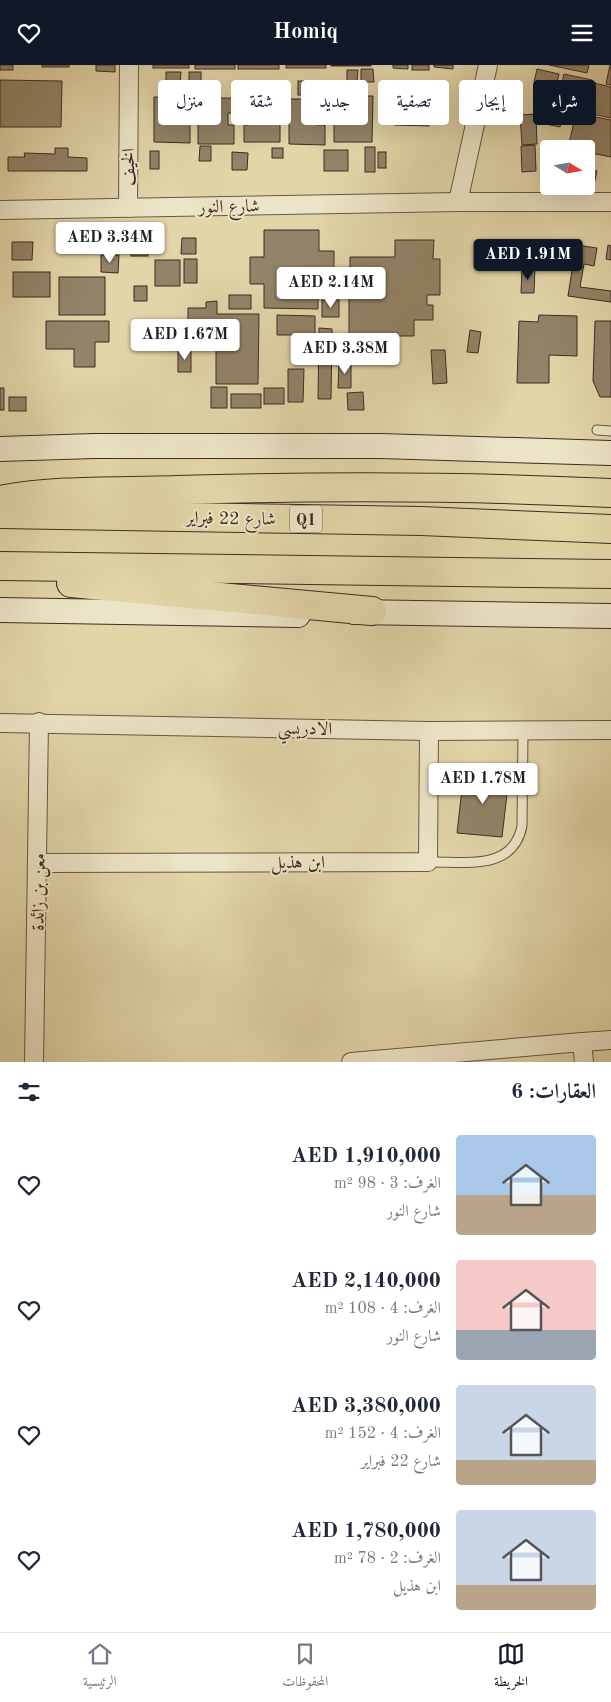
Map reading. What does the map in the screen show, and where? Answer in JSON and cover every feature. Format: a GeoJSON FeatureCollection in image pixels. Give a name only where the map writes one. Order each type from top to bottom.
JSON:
{"type":"FeatureCollection","features":[{"type":"Feature","properties":{"kind":"highway"},"geometry":{"type":"LineString","coordinates":[[0,500],[46,495],[277,487],[538,489],[611,493]]}},
{"type":"Feature","properties":{"kind":"highway","name":"شارع 22 فبراير"},"geometry":{"type":"LineString","coordinates":[[0,514],[421,521],[611,529]]}},
{"type":"Feature","properties":{"kind":"highway"},"geometry":{"type":"LineString","coordinates":[[0,566],[611,574]]}},
{"type":"Feature","properties":{"kind":"highway"},"geometry":{"type":"LineString","coordinates":[[0,572],[56,582],[372,611]]}},
{"type":"Feature","properties":{"kind":"main road"},"geometry":{"type":"LineString","coordinates":[[0,449],[94,446],[380,446],[611,453]]}},
{"type":"Feature","properties":{"kind":"main road"},"geometry":{"type":"LineString","coordinates":[[0,610],[280,615],[372,611],[611,616]]}},
{"type":"Feature","properties":{"kind":"street","name":"الخيف"},"geometry":{"type":"LineString","coordinates":[[128,208],[129,65]]}},
{"type":"Feature","properties":{"kind":"street"},"geometry":{"type":"LineString","coordinates":[[458,202],[488,65]]}},
{"type":"Feature","properties":{"kind":"street","name":"شارع النور"},"geometry":{"type":"LineString","coordinates":[[0,210],[458,202],[611,202]]}},
{"type":"Feature","properties":{"kind":"street","name":"الادريسي"},"geometry":{"type":"LineString","coordinates":[[0,723],[39,722],[429,731],[523,732],[611,730]]}},
{"type":"Feature","properties":{"kind":"street","name":"معن بن زائدة"},"geometry":{"type":"LineString","coordinates":[[34,1062],[39,722]]}},
{"type":"Feature","properties":{"kind":"street"},"geometry":{"type":"LineString","coordinates":[[428,862],[429,731]]}},
{"type":"Feature","properties":{"kind":"street","name":"ابن هذيل"},"geometry":{"type":"LineString","coordinates":[[38,863],[428,862]]}},
{"type":"Feature","properties":{"kind":"street"},"geometry":{"type":"LineString","coordinates":[[351,1062],[611,1040]]}},
{"type":"Feature","properties":{"kind":"street"},"geometry":{"type":"LineString","coordinates":[[582,1042],[584,1062]]}},
{"type":"Feature","properties":{"kind":"lane"},"geometry":{"type":"LineString","coordinates":[[597,430],[611,431]]}},
{"type":"Feature","properties":{"kind":"lane"},"geometry":{"type":"LineString","coordinates":[[428,862],[494,860],[505,856],[514,848],[520,838],[522,826],[523,732]]}},
{"type":"Feature","properties":{"kind":"building"},"geometry":{"type":"Polygon","coordinates":[[[0,65],[13,65],[13,70],[0,70],[0,65]]]}},
{"type":"Feature","properties":{"kind":"building"},"geometry":{"type":"Polygon","coordinates":[[[42,65],[69,65],[69,67],[42,67],[42,65]]]}},
{"type":"Feature","properties":{"kind":"building"},"geometry":{"type":"Polygon","coordinates":[[[96,65],[115,65],[115,72],[96,71],[96,65]]]}},
{"type":"Feature","properties":{"kind":"building"},"geometry":{"type":"Polygon","coordinates":[[[153,65],[189,65],[189,68],[153,68],[153,65]]]}},
{"type":"Feature","properties":{"kind":"building"},"geometry":{"type":"Polygon","coordinates":[[[195,65],[235,65],[235,69],[195,69],[195,65]]]}},
{"type":"Feature","properties":{"kind":"building"},"geometry":{"type":"Polygon","coordinates":[[[238,65],[279,65],[279,69],[238,69],[238,65]]]}},
{"type":"Feature","properties":{"kind":"building"},"geometry":{"type":"Polygon","coordinates":[[[286,65],[326,65],[326,68],[286,68],[286,65]]]}},
{"type":"Feature","properties":{"kind":"building"},"geometry":{"type":"Polygon","coordinates":[[[371,65],[371,66],[331,66],[371,65]]]}},
{"type":"Feature","properties":{"kind":"building"},"geometry":{"type":"Polygon","coordinates":[[[393,65],[408,65],[408,69],[393,68],[393,65]]]}},
{"type":"Feature","properties":{"kind":"building"},"geometry":{"type":"Polygon","coordinates":[[[412,65],[429,65],[429,70],[412,70],[412,65]]]}},
{"type":"Feature","properties":{"kind":"building"},"geometry":{"type":"Polygon","coordinates":[[[434,65],[453,65],[453,69],[434,67],[434,65]]]}},
{"type":"Feature","properties":{"kind":"building"},"geometry":{"type":"Polygon","coordinates":[[[549,65],[589,65],[587,73],[549,65]]]}},
{"type":"Feature","properties":{"kind":"building"},"geometry":{"type":"Polygon","coordinates":[[[611,65],[611,85],[606,84],[611,65]]]}},
{"type":"Feature","properties":{"kind":"building"},"geometry":{"type":"Polygon","coordinates":[[[361,69],[373,69],[374,82],[361,80],[361,69]]]}},
{"type":"Feature","properties":{"kind":"building"},"geometry":{"type":"Polygon","coordinates":[[[537,69],[559,74],[558,80],[534,80],[537,69]]]}},
{"type":"Feature","properties":{"kind":"building"},"geometry":{"type":"Polygon","coordinates":[[[347,70],[358,70],[357,80],[347,80],[347,70]]]}},
{"type":"Feature","properties":{"kind":"building"},"geometry":{"type":"Polygon","coordinates":[[[166,72],[181,72],[180,80],[166,80],[166,72]]]}},
{"type":"Feature","properties":{"kind":"building"},"geometry":{"type":"Polygon","coordinates":[[[189,72],[201,72],[201,80],[189,80],[189,72]]]}},
{"type":"Feature","properties":{"kind":"building"},"geometry":{"type":"Polygon","coordinates":[[[564,74],[592,80],[563,80],[564,74]]]}},
{"type":"Feature","properties":{"kind":"building"},"geometry":{"type":"Polygon","coordinates":[[[0,80],[62,81],[61,127],[0,127],[0,80]]]}},
{"type":"Feature","properties":{"kind":"building"},"geometry":{"type":"Polygon","coordinates":[[[298,81],[301,81],[301,95],[298,95],[298,81]]]}},
{"type":"Feature","properties":{"kind":"building"},"geometry":{"type":"Polygon","coordinates":[[[596,83],[611,87],[611,118],[596,115],[596,83]]]}},
{"type":"Feature","properties":{"kind":"building"},"geometry":{"type":"Polygon","coordinates":[[[368,96],[373,96],[372,142],[334,142],[334,125],[368,125],[368,96]]]}},
{"type":"Feature","properties":{"kind":"building"},"geometry":{"type":"Polygon","coordinates":[[[154,97],[158,97],[158,125],[190,125],[190,143],[154,142],[154,97]]]}},
{"type":"Feature","properties":{"kind":"building"},"geometry":{"type":"Polygon","coordinates":[[[221,98],[231,98],[231,113],[228,113],[228,125],[234,125],[234,144],[198,144],[198,125],[221,125],[221,98]]]}},
{"type":"Feature","properties":{"kind":"building"},"geometry":{"type":"Polygon","coordinates":[[[291,99],[301,99],[301,125],[325,125],[325,145],[289,144],[291,99]]]}},
{"type":"Feature","properties":{"kind":"building"},"geometry":{"type":"Polygon","coordinates":[[[533,114],[533,125],[536,125],[537,144],[522,145],[521,125],[523,125],[523,115],[533,114]]]}},
{"type":"Feature","properties":{"kind":"building"},"geometry":{"type":"Polygon","coordinates":[[[596,117],[611,120],[611,157],[595,154],[595,140],[570,140],[573,125],[596,125],[596,117]]]}},
{"type":"Feature","properties":{"kind":"building"},"geometry":{"type":"Polygon","coordinates":[[[244,125],[280,125],[280,142],[244,142],[244,125]]]}},
{"type":"Feature","properties":{"kind":"building"},"geometry":{"type":"Polygon","coordinates":[[[394,125],[429,125],[429,126],[394,125]]]}},
{"type":"Feature","properties":{"kind":"building"},"geometry":{"type":"Polygon","coordinates":[[[535,145],[536,171],[522,172],[521,146],[535,145]]]}},
{"type":"Feature","properties":{"kind":"building"},"geometry":{"type":"Polygon","coordinates":[[[200,146],[211,146],[211,161],[199,161],[200,146]]]}},
{"type":"Feature","properties":{"kind":"building"},"geometry":{"type":"Polygon","coordinates":[[[365,147],[375,147],[375,172],[365,172],[365,147]]]}},
{"type":"Feature","properties":{"kind":"building"},"geometry":{"type":"Polygon","coordinates":[[[55,148],[68,148],[68,157],[87,158],[87,171],[8,171],[8,157],[25,157],[24,153],[55,154],[55,148]]]}},
{"type":"Feature","properties":{"kind":"building"},"geometry":{"type":"Polygon","coordinates":[[[272,148],[283,148],[283,158],[272,158],[272,148]]]}},
{"type":"Feature","properties":{"kind":"building"},"geometry":{"type":"Polygon","coordinates":[[[324,150],[348,150],[348,171],[324,171],[324,150]]]}},
{"type":"Feature","properties":{"kind":"building"},"geometry":{"type":"Polygon","coordinates":[[[150,151],[159,151],[159,169],[150,169],[150,151]]]}},
{"type":"Feature","properties":{"kind":"building"},"geometry":{"type":"Polygon","coordinates":[[[232,152],[248,153],[247,170],[232,170],[232,152]]]}},
{"type":"Feature","properties":{"kind":"building"},"geometry":{"type":"Polygon","coordinates":[[[378,152],[386,152],[386,168],[378,168],[378,152]]]}},
{"type":"Feature","properties":{"kind":"building"},"geometry":{"type":"Polygon","coordinates":[[[66,227],[122,227],[122,251],[67,251],[66,227]]]}},
{"type":"Feature","properties":{"kind":"building"},"geometry":{"type":"Polygon","coordinates":[[[264,230],[319,230],[319,251],[334,251],[334,275],[327,275],[326,285],[318,285],[318,309],[264,308],[264,284],[250,284],[250,257],[264,257],[264,230]]]}},
{"type":"Feature","properties":{"kind":"building"},"geometry":{"type":"Polygon","coordinates":[[[182,238],[196,238],[196,254],[181,254],[182,238]]]}},
{"type":"Feature","properties":{"kind":"building"},"geometry":{"type":"Polygon","coordinates":[[[131,240],[148,240],[148,256],[131,256],[131,240]]]}},
{"type":"Feature","properties":{"kind":"building"},"geometry":{"type":"Polygon","coordinates":[[[395,240],[434,240],[433,259],[440,259],[440,295],[427,295],[427,305],[433,305],[433,320],[414,320],[414,336],[349,336],[349,289],[357,289],[357,270],[350,270],[350,257],[395,257],[395,240]]]}},
{"type":"Feature","properties":{"kind":"building"},"geometry":{"type":"Polygon","coordinates":[[[12,242],[33,242],[32,260],[12,260],[12,242]]]}},
{"type":"Feature","properties":{"kind":"building"},"geometry":{"type":"Polygon","coordinates":[[[576,245],[597,248],[594,266],[584,264],[580,287],[611,291],[611,302],[568,296],[576,245]]]}},
{"type":"Feature","properties":{"kind":"building"},"geometry":{"type":"Polygon","coordinates":[[[608,245],[611,246],[611,260],[606,259],[608,245]]]}},
{"type":"Feature","properties":{"kind":"building"},"geometry":{"type":"Polygon","coordinates":[[[101,255],[119,255],[118,273],[101,272],[101,255]]]}},
{"type":"Feature","properties":{"kind":"building"},"geometry":{"type":"Polygon","coordinates":[[[184,259],[197,259],[197,283],[184,283],[184,259]]]}},
{"type":"Feature","properties":{"kind":"building"},"geometry":{"type":"Polygon","coordinates":[[[155,260],[180,260],[180,286],[155,286],[155,260]]]}},
{"type":"Feature","properties":{"kind":"building"},"geometry":{"type":"Polygon","coordinates":[[[522,268],[535,268],[534,293],[521,293],[522,268]]]}},
{"type":"Feature","properties":{"kind":"building"},"geometry":{"type":"Polygon","coordinates":[[[13,272],[50,272],[50,297],[13,297],[13,272]]]}},
{"type":"Feature","properties":{"kind":"building"},"geometry":{"type":"Polygon","coordinates":[[[59,277],[105,277],[105,315],[59,315],[59,277]]]}},
{"type":"Feature","properties":{"kind":"building"},"geometry":{"type":"Polygon","coordinates":[[[134,286],[147,286],[147,301],[134,301],[134,286]]]}},
{"type":"Feature","properties":{"kind":"building"},"geometry":{"type":"Polygon","coordinates":[[[229,295],[251,295],[251,309],[229,309],[229,295]]]}},
{"type":"Feature","properties":{"kind":"building"},"geometry":{"type":"Polygon","coordinates":[[[322,300],[339,300],[339,317],[322,317],[322,300]]]}},
{"type":"Feature","properties":{"kind":"building"},"geometry":{"type":"Polygon","coordinates":[[[217,301],[217,314],[259,314],[258,384],[216,384],[216,339],[188,339],[188,308],[206,308],[206,302],[217,301]]]}},
{"type":"Feature","properties":{"kind":"building"},"geometry":{"type":"Polygon","coordinates":[[[277,315],[315,316],[315,335],[277,335],[277,315]]]}},
{"type":"Feature","properties":{"kind":"building"},"geometry":{"type":"Polygon","coordinates":[[[539,315],[577,316],[577,356],[549,355],[549,383],[517,383],[519,321],[538,322],[539,315]]]}},
{"type":"Feature","properties":{"kind":"building"},"geometry":{"type":"Polygon","coordinates":[[[46,321],[109,321],[109,342],[95,342],[95,367],[74,367],[74,349],[46,349],[46,321]]]}},
{"type":"Feature","properties":{"kind":"building"},"geometry":{"type":"Polygon","coordinates":[[[595,321],[611,321],[611,397],[600,397],[593,381],[595,321]]]}},
{"type":"Feature","properties":{"kind":"building"},"geometry":{"type":"Polygon","coordinates":[[[319,328],[332,329],[331,399],[318,399],[319,328]]]}},
{"type":"Feature","properties":{"kind":"building"},"geometry":{"type":"Polygon","coordinates":[[[470,330],[481,332],[478,353],[467,352],[470,330]]]}},
{"type":"Feature","properties":{"kind":"building"},"geometry":{"type":"Polygon","coordinates":[[[178,350],[191,350],[191,372],[178,372],[178,350]]]}},
{"type":"Feature","properties":{"kind":"building"},"geometry":{"type":"Polygon","coordinates":[[[431,350],[445,350],[447,383],[433,384],[431,350]]]}},
{"type":"Feature","properties":{"kind":"building"},"geometry":{"type":"Polygon","coordinates":[[[339,362],[351,362],[351,388],[338,388],[339,362]]]}},
{"type":"Feature","properties":{"kind":"building"},"geometry":{"type":"Polygon","coordinates":[[[288,369],[304,369],[303,402],[288,402],[288,369]]]}},
{"type":"Feature","properties":{"kind":"building"},"geometry":{"type":"Polygon","coordinates":[[[211,387],[227,387],[227,408],[211,408],[211,387]]]}},
{"type":"Feature","properties":{"kind":"building"},"geometry":{"type":"Polygon","coordinates":[[[0,388],[4,388],[4,410],[0,410],[0,388]]]}},
{"type":"Feature","properties":{"kind":"building"},"geometry":{"type":"Polygon","coordinates":[[[264,388],[284,388],[284,404],[264,404],[264,388]]]}},
{"type":"Feature","properties":{"kind":"building"},"geometry":{"type":"Polygon","coordinates":[[[363,392],[364,410],[348,410],[347,393],[363,392]]]}},
{"type":"Feature","properties":{"kind":"building"},"geometry":{"type":"Polygon","coordinates":[[[231,394],[261,394],[261,408],[231,408],[231,394]]]}},
{"type":"Feature","properties":{"kind":"building"},"geometry":{"type":"Polygon","coordinates":[[[9,397],[26,397],[26,411],[9,411],[9,397]]]}},
{"type":"Feature","properties":{"kind":"building"},"geometry":{"type":"Polygon","coordinates":[[[464,772],[509,777],[502,837],[457,833],[464,772]]]}}]}
